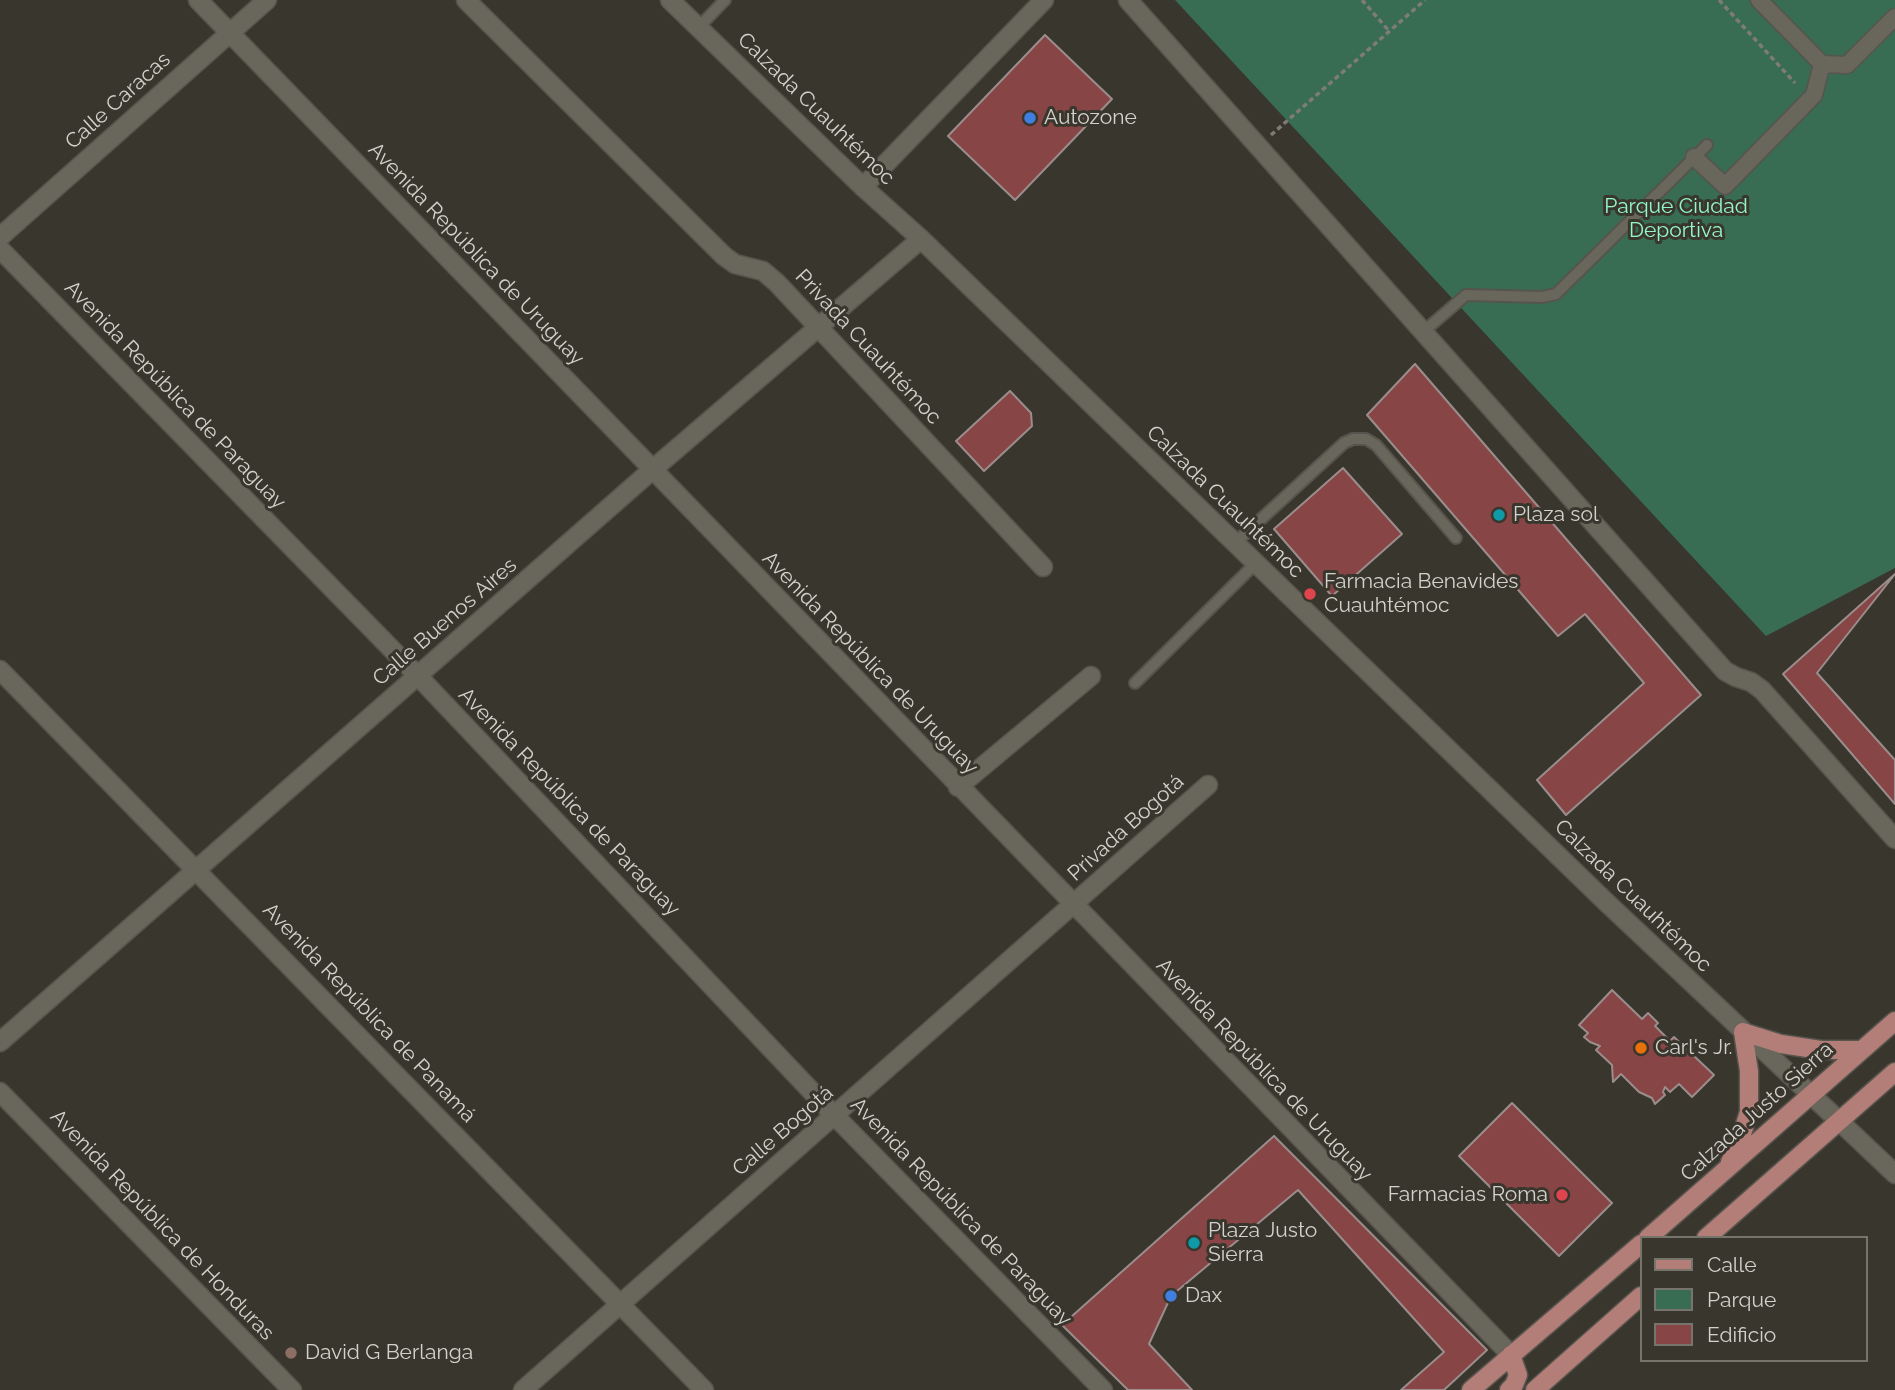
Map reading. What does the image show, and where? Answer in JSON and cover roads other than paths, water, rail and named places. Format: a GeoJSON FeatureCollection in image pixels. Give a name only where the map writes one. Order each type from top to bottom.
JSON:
{"type":"FeatureCollection","features":[{"type":"Feature","properties":{"kind":"main road","name":"Calzada Justo Sierra"},"geometry":{"type":"LineString","coordinates":[[1650,1236],[1895,1021]]}},
{"type":"Feature","properties":{"kind":"main road"},"geometry":{"type":"LineString","coordinates":[[1726,1171],[1749,1112],[1749,1070],[1743,1032],[1781,1044],[1821,1050],[1862,1050]]}},
{"type":"Feature","properties":{"kind":"main road"},"geometry":{"type":"LineString","coordinates":[[1708,1236],[1895,1072]]}},
{"type":"Feature","properties":{"kind":"main road"},"geometry":{"type":"LineString","coordinates":[[1471,1390],[1640,1245]]}},
{"type":"Feature","properties":{"kind":"main road"},"geometry":{"type":"LineString","coordinates":[[1541,1388],[1640,1297]]}},
{"type":"Feature","properties":{"kind":"main road"},"geometry":{"type":"LineString","coordinates":[[1509,1390],[1518,1375],[1510,1355]]}},
{"type":"Feature","properties":{"kind":"street","name":"Avenida República de Uruguay"},"geometry":{"type":"LineString","coordinates":[[198,0],[1510,1355]]}},
{"type":"Feature","properties":{"kind":"street","name":"Calle Caracas"},"geometry":{"type":"LineString","coordinates":[[0,237],[267,0]]}},
{"type":"Feature","properties":{"kind":"street","name":"Privada Cuauhtémoc"},"geometry":{"type":"LineString","coordinates":[[466,0],[724,256],[735,264],[763,271],[1044,567]]}},
{"type":"Feature","properties":{"kind":"street","name":"Calzada Cuauhtémoc"},"geometry":{"type":"LineString","coordinates":[[670,0],[1743,1032],[1895,1174]]}},
{"type":"Feature","properties":{"kind":"street"},"geometry":{"type":"LineString","coordinates":[[863,187],[1044,0]]}},
{"type":"Feature","properties":{"kind":"street"},"geometry":{"type":"LineString","coordinates":[[1128,0],[1726,671],[1751,681],[1762,690],[1895,839]]}},
{"type":"Feature","properties":{"kind":"street"},"geometry":{"type":"LineString","coordinates":[[1759,0],[1822,64],[1847,65],[1895,18]]}},
{"type":"Feature","properties":{"kind":"street"},"geometry":{"type":"LineString","coordinates":[[1695,157],[1725,186],[1814,95],[1822,64]]}},
{"type":"Feature","properties":{"kind":"street","name":"Calle Buenos Aires"},"geometry":{"type":"LineString","coordinates":[[0,1042],[652,470],[921,239]]}},
{"type":"Feature","properties":{"kind":"street","name":"Avenida República de Paraguay"},"geometry":{"type":"LineString","coordinates":[[0,249],[418,676],[835,1116],[1103,1390]]}},
{"type":"Feature","properties":{"kind":"street","name":"Avenida República de Panamá"},"geometry":{"type":"LineString","coordinates":[[0,670],[704,1390]]}},
{"type":"Feature","properties":{"kind":"street"},"geometry":{"type":"LineString","coordinates":[[958,787],[1091,676]]}},
{"type":"Feature","properties":{"kind":"street","name":"Privada Bogotá"},"geometry":{"type":"LineString","coordinates":[[1073,906],[1208,785]]}},
{"type":"Feature","properties":{"kind":"street","name":"Calle Bogotá"},"geometry":{"type":"LineString","coordinates":[[523,1390],[1073,906]]}},
{"type":"Feature","properties":{"kind":"street","name":"Avenida República de Honduras"},"geometry":{"type":"LineString","coordinates":[[0,1093],[292,1390]]}},
{"type":"Feature","properties":{"kind":"lane"},"geometry":{"type":"LineString","coordinates":[[698,28],[725,0]]}},
{"type":"Feature","properties":{"kind":"lane"},"geometry":{"type":"LineString","coordinates":[[1423,332],[1466,295],[1542,297],[1556,293],[1707,145]]}},
{"type":"Feature","properties":{"kind":"lane"},"geometry":{"type":"LineString","coordinates":[[1235,543],[1344,443],[1353,439],[1366,439],[1376,446],[1456,538]]}},
{"type":"Feature","properties":{"kind":"lane"},"geometry":{"type":"LineString","coordinates":[[1135,683],[1256,564]]}},
{"type":"Feature","properties":{"kind":"place","name":"Autozone"},"geometry":{"type":"Point","coordinates":[1030,118]}},
{"type":"Feature","properties":{"kind":"place","name":"Plaza sol"},"geometry":{"type":"Point","coordinates":[1499,515]}},
{"type":"Feature","properties":{"kind":"place","name":"Farmacia Benavides Cuauhtémoc"},"geometry":{"type":"Point","coordinates":[1310,594]}},
{"type":"Feature","properties":{"kind":"place","name":"Carl's Jr."},"geometry":{"type":"Point","coordinates":[1641,1048]}},
{"type":"Feature","properties":{"kind":"place","name":"Farmacias Roma"},"geometry":{"type":"Point","coordinates":[1562,1195]}},
{"type":"Feature","properties":{"kind":"place","name":"Plaza Justo Sierra"},"geometry":{"type":"Point","coordinates":[1194,1243]}},
{"type":"Feature","properties":{"kind":"place","name":"Dax"},"geometry":{"type":"Point","coordinates":[1171,1296]}},
{"type":"Feature","properties":{"kind":"place","name":"David G Berlanga"},"geometry":{"type":"Point","coordinates":[291,1353]}},
{"type":"Feature","properties":{"kind":"park label","name":"Parque Ciudad Deportiva"},"geometry":{"type":"Point","coordinates":[1676,219]}}]}
